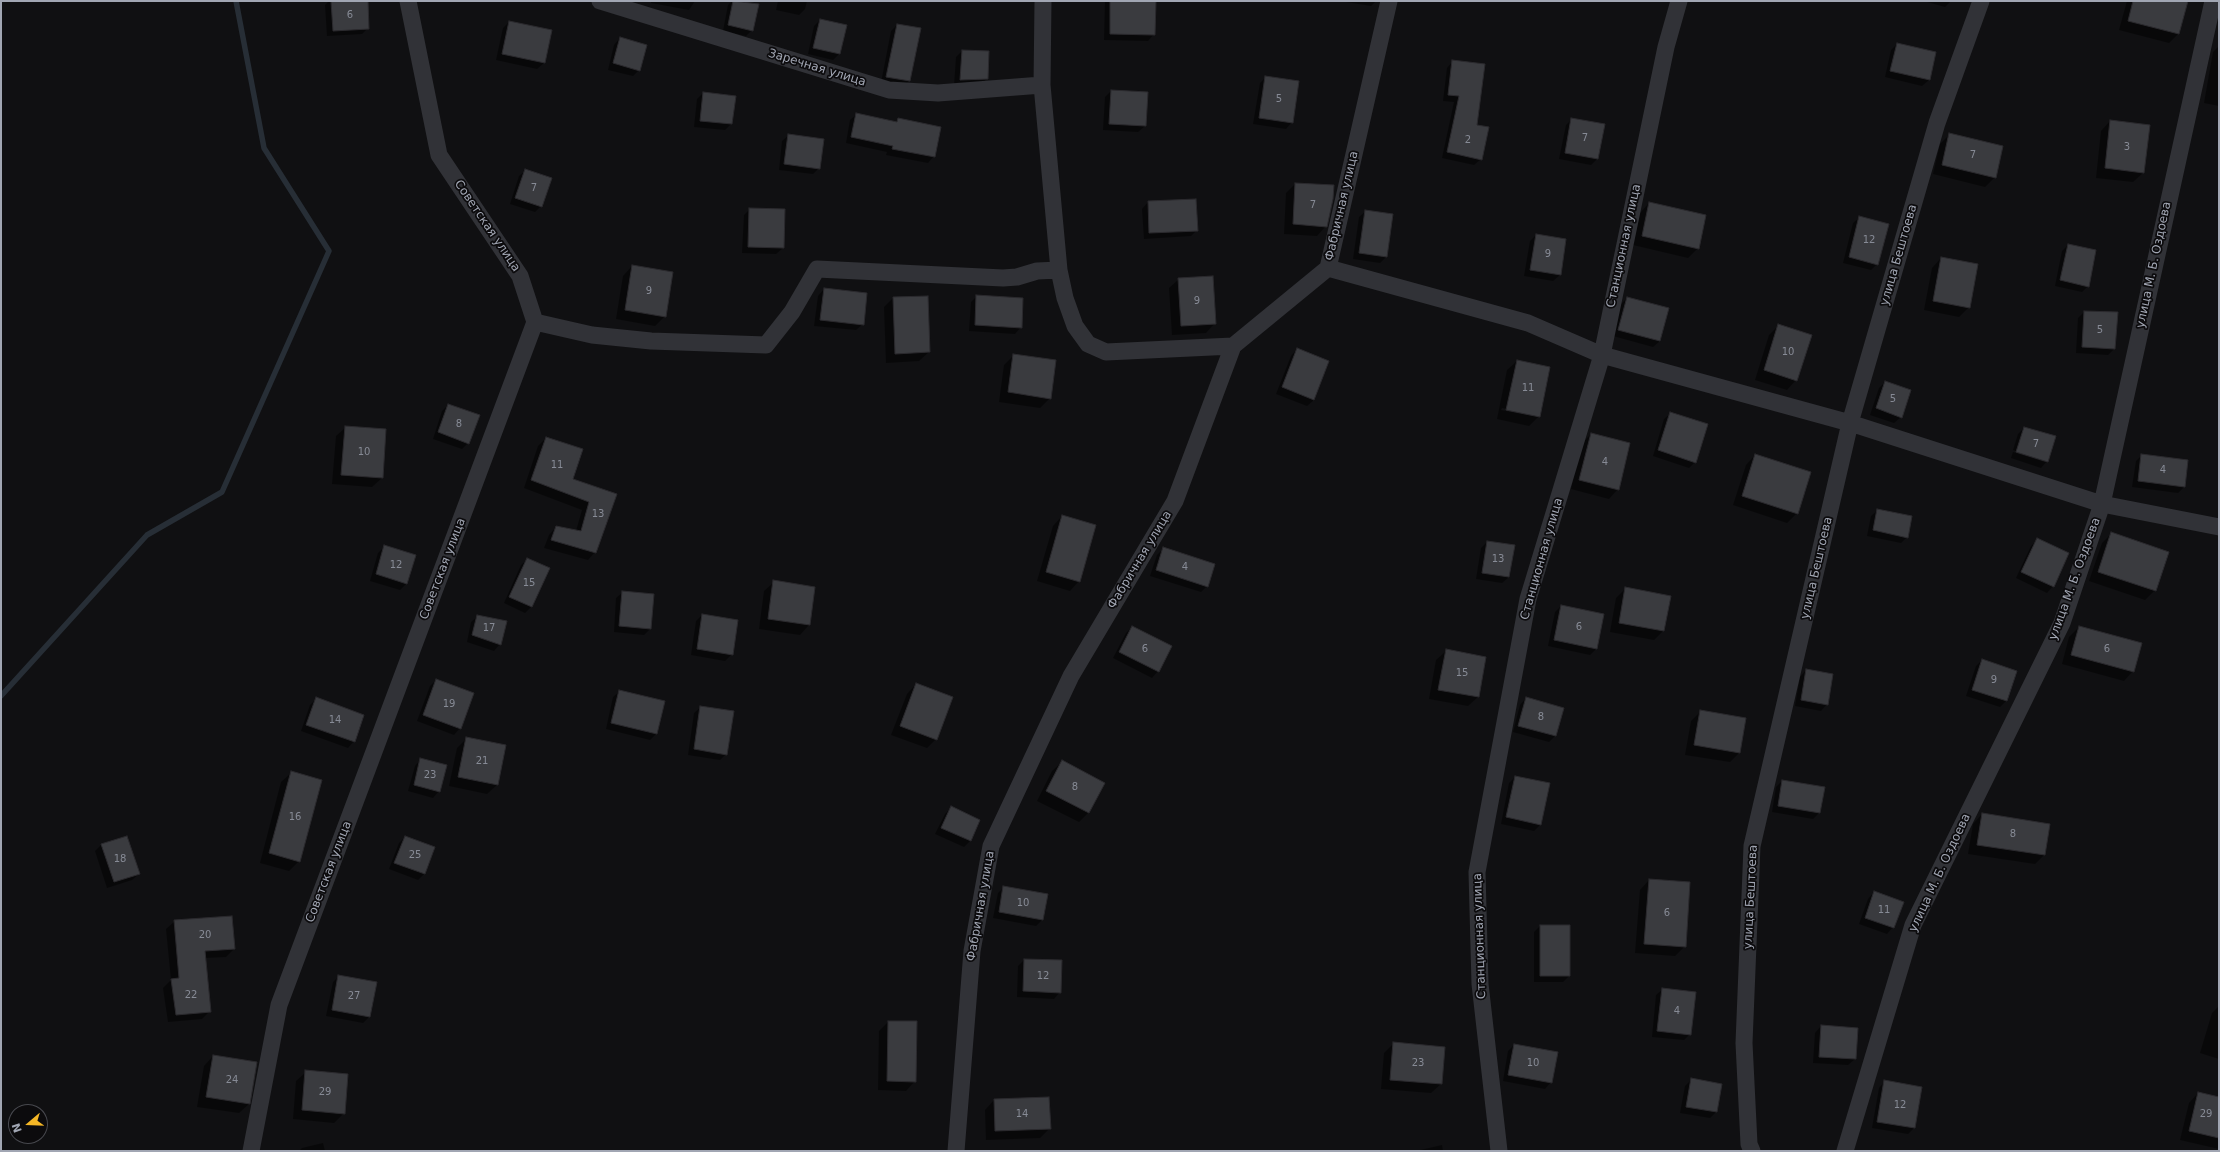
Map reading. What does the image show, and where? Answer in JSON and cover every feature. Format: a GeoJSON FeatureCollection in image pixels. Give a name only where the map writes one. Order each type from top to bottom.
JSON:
{"type":"FeatureCollection","features":[{"type":"Feature","properties":{"kind":"street","name":"Советская улица"},"geometry":{"type":"LineString","coordinates":[[251,1151],[279,1005],[535,322],[520,276],[439,155],[408,1]]}},
{"type":"Feature","properties":{"kind":"street","name":"Заречная улица"},"geometry":{"type":"LineString","coordinates":[[600,1],[890,90],[938,93],[1042,85]]}},
{"type":"Feature","properties":{"kind":"street"},"geometry":{"type":"LineString","coordinates":[[1043,1],[1042,85],[1059,270],[1072,322],[1082,338],[1097,349],[1115,353],[1233,346]]}},
{"type":"Feature","properties":{"kind":"street","name":"Фабричная улица"},"geometry":{"type":"LineString","coordinates":[[956,1151],[972,951],[991,846],[1071,676],[1175,501],[1233,346],[1328,268],[1389,1]]}},
{"type":"Feature","properties":{"kind":"street","name":"Станционная улица"},"geometry":{"type":"LineString","coordinates":[[1499,1151],[1480,984],[1477,872],[1528,599],[1602,355],[1666,48],[1679,1]]}},
{"type":"Feature","properties":{"kind":"street","name":"улица Бештоева"},"geometry":{"type":"LineString","coordinates":[[1752,1151],[1749,1144],[1744,1043],[1752,846],[1850,423],[1937,123],[1981,1]]}},
{"type":"Feature","properties":{"kind":"street","name":"улица М. Б. Оздоева"},"geometry":{"type":"LineString","coordinates":[[1845,1151],[1913,925],[2062,623],[2102,504],[2213,1]]}},
{"type":"Feature","properties":{"kind":"street"},"geometry":{"type":"LineString","coordinates":[[1328,268],[1528,324],[1602,355],[1850,423],[2102,504],[2219,527]]}},
{"type":"Feature","properties":{"kind":"street"},"geometry":{"type":"LineString","coordinates":[[535,322],[592,335],[644,340],[766,345],[792,312],[817,269],[1003,278],[1059,270]]}},
{"type":"Feature","properties":{"kind":"building"},"geometry":{"type":"Polygon","coordinates":[[[331,1],[368,1],[369,29],[333,31],[331,1]]]}},
{"type":"Feature","properties":{"kind":"building"},"geometry":{"type":"Polygon","coordinates":[[[733,1],[759,4],[753,31],[728,25],[733,1]]]}},
{"type":"Feature","properties":{"kind":"building"},"geometry":{"type":"Polygon","coordinates":[[[1110,1],[1156,1],[1155,35],[1110,34],[1110,1]]]}},
{"type":"Feature","properties":{"kind":"building"},"geometry":{"type":"Polygon","coordinates":[[[2133,1],[2188,1],[2179,34],[2128,21],[2133,1]]]}},
{"type":"Feature","properties":{"kind":"building"},"geometry":{"type":"Polygon","coordinates":[[[820,19],[847,25],[840,54],[813,48],[820,19]]]}},
{"type":"Feature","properties":{"kind":"building"},"geometry":{"type":"Polygon","coordinates":[[[509,21],[552,30],[545,63],[502,54],[509,21]]]}},
{"type":"Feature","properties":{"kind":"building"},"geometry":{"type":"Polygon","coordinates":[[[897,24],[921,28],[910,81],[886,77],[897,24]]]}},
{"type":"Feature","properties":{"kind":"building"},"geometry":{"type":"Polygon","coordinates":[[[620,37],[647,45],[640,71],[613,63],[620,37]]]}},
{"type":"Feature","properties":{"kind":"building"},"geometry":{"type":"Polygon","coordinates":[[[1897,43],[1936,52],[1930,80],[1890,71],[1897,43]]]}},
{"type":"Feature","properties":{"kind":"building"},"geometry":{"type":"Polygon","coordinates":[[[962,50],[989,51],[988,79],[960,80],[962,50]]]}},
{"type":"Feature","properties":{"kind":"building"},"geometry":{"type":"Polygon","coordinates":[[[1452,60],[1485,64],[1477,125],[1489,127],[1482,160],[1447,152],[1459,96],[1448,95],[1452,60]]]}},
{"type":"Feature","properties":{"kind":"building"},"geometry":{"type":"Polygon","coordinates":[[[1265,76],[1299,81],[1293,123],[1259,118],[1265,76]]]}},
{"type":"Feature","properties":{"kind":"building"},"geometry":{"type":"Polygon","coordinates":[[[1111,90],[1148,92],[1146,126],[1109,124],[1111,90]]]}},
{"type":"Feature","properties":{"kind":"building"},"geometry":{"type":"Polygon","coordinates":[[[703,92],[736,96],[732,124],[700,121],[703,92]]]}},
{"type":"Feature","properties":{"kind":"building"},"geometry":{"type":"Polygon","coordinates":[[[856,113],[897,122],[898,118],[941,127],[935,157],[892,149],[893,146],[851,137],[856,113]]]}},
{"type":"Feature","properties":{"kind":"building"},"geometry":{"type":"Polygon","coordinates":[[[1571,118],[1605,124],[1598,159],[1565,153],[1571,118]]]}},
{"type":"Feature","properties":{"kind":"building"},"geometry":{"type":"Polygon","coordinates":[[[2110,120],[2150,125],[2144,173],[2105,168],[2110,120]]]}},
{"type":"Feature","properties":{"kind":"building"},"geometry":{"type":"Polygon","coordinates":[[[1949,133],[2003,146],[1996,178],[1942,165],[1949,133]]]}},
{"type":"Feature","properties":{"kind":"building"},"geometry":{"type":"Polygon","coordinates":[[[788,134],[824,139],[820,169],[784,164],[788,134]]]}},
{"type":"Feature","properties":{"kind":"building"},"geometry":{"type":"Polygon","coordinates":[[[525,169],[552,178],[542,207],[515,198],[525,169]]]}},
{"type":"Feature","properties":{"kind":"building"},"geometry":{"type":"Polygon","coordinates":[[[1295,183],[1334,185],[1333,199],[1327,227],[1293,224],[1295,183]]]}},
{"type":"Feature","properties":{"kind":"building"},"geometry":{"type":"Polygon","coordinates":[[[1196,199],[1198,231],[1149,233],[1148,201],[1196,199]]]}},
{"type":"Feature","properties":{"kind":"building"},"geometry":{"type":"Polygon","coordinates":[[[1649,202],[1706,215],[1699,249],[1642,236],[1649,202]]]}},
{"type":"Feature","properties":{"kind":"building"},"geometry":{"type":"Polygon","coordinates":[[[749,208],[785,209],[784,248],[748,247],[749,208]]]}},
{"type":"Feature","properties":{"kind":"building"},"geometry":{"type":"Polygon","coordinates":[[[1365,210],[1393,214],[1387,257],[1359,253],[1365,210]]]}},
{"type":"Feature","properties":{"kind":"building"},"geometry":{"type":"Polygon","coordinates":[[[1859,216],[1889,224],[1878,265],[1849,257],[1859,216]]]}},
{"type":"Feature","properties":{"kind":"building"},"geometry":{"type":"Polygon","coordinates":[[[1536,234],[1566,239],[1561,275],[1530,270],[1536,234]]]}},
{"type":"Feature","properties":{"kind":"building"},"geometry":{"type":"Polygon","coordinates":[[[2068,244],[2096,250],[2089,287],[2060,280],[2068,244]]]}},
{"type":"Feature","properties":{"kind":"building"},"geometry":{"type":"Polygon","coordinates":[[[1941,257],[1978,264],[1970,308],[1933,301],[1941,257]]]}},
{"type":"Feature","properties":{"kind":"building"},"geometry":{"type":"Polygon","coordinates":[[[632,265],[673,272],[666,317],[625,310],[632,265]]]}},
{"type":"Feature","properties":{"kind":"building"},"geometry":{"type":"Polygon","coordinates":[[[1213,276],[1216,324],[1181,326],[1178,278],[1213,276]]]}},
{"type":"Feature","properties":{"kind":"building"},"geometry":{"type":"Polygon","coordinates":[[[824,288],[867,293],[864,325],[820,320],[824,288]]]}},
{"type":"Feature","properties":{"kind":"building"},"geometry":{"type":"Polygon","coordinates":[[[976,295],[1023,298],[1022,328],[975,325],[976,295]]]}},
{"type":"Feature","properties":{"kind":"building"},"geometry":{"type":"Polygon","coordinates":[[[928,296],[930,352],[895,354],[893,297],[928,296]]]}},
{"type":"Feature","properties":{"kind":"building"},"geometry":{"type":"Polygon","coordinates":[[[1627,297],[1669,308],[1660,341],[1618,330],[1627,297]]]}},
{"type":"Feature","properties":{"kind":"building"},"geometry":{"type":"Polygon","coordinates":[[[2084,311],[2118,312],[2115,349],[2082,347],[2084,311]]]}},
{"type":"Feature","properties":{"kind":"building"},"geometry":{"type":"Polygon","coordinates":[[[1778,324],[1812,335],[1797,381],[1764,370],[1778,324]]]}},
{"type":"Feature","properties":{"kind":"building"},"geometry":{"type":"Polygon","coordinates":[[[1297,348],[1329,361],[1314,400],[1282,387],[1297,348]]]}},
{"type":"Feature","properties":{"kind":"building"},"geometry":{"type":"Polygon","coordinates":[[[1013,354],[1056,360],[1051,399],[1008,392],[1013,354]]]}},
{"type":"Feature","properties":{"kind":"building"},"geometry":{"type":"Polygon","coordinates":[[[1517,360],[1550,367],[1540,417],[1506,410],[1517,360]]]}},
{"type":"Feature","properties":{"kind":"building"},"geometry":{"type":"Polygon","coordinates":[[[1885,381],[1911,390],[1902,418],[1876,408],[1885,381]]]}},
{"type":"Feature","properties":{"kind":"building"},"geometry":{"type":"Polygon","coordinates":[[[448,404],[480,415],[469,444],[438,432],[448,404]]]}},
{"type":"Feature","properties":{"kind":"building"},"geometry":{"type":"Polygon","coordinates":[[[1670,412],[1708,424],[1696,463],[1658,450],[1670,412]]]}},
{"type":"Feature","properties":{"kind":"building"},"geometry":{"type":"Polygon","coordinates":[[[345,426],[386,429],[383,478],[341,475],[345,426]]]}},
{"type":"Feature","properties":{"kind":"building"},"geometry":{"type":"Polygon","coordinates":[[[2024,427],[2056,436],[2048,462],[2016,452],[2024,427]]]}},
{"type":"Feature","properties":{"kind":"building"},"geometry":{"type":"Polygon","coordinates":[[[1591,433],[1630,443],[1619,490],[1579,480],[1591,433]]]}},
{"type":"Feature","properties":{"kind":"building"},"geometry":{"type":"Polygon","coordinates":[[[546,437],[583,449],[573,479],[617,494],[596,553],[551,540],[556,526],[581,531],[589,502],[531,480],[546,437]]]}},
{"type":"Feature","properties":{"kind":"building"},"geometry":{"type":"Polygon","coordinates":[[[1755,454],[1811,472],[1798,514],[1742,496],[1755,454]]]}},
{"type":"Feature","properties":{"kind":"building"},"geometry":{"type":"Polygon","coordinates":[[[2141,454],[2188,460],[2185,487],[2138,481],[2141,454]]]}},
{"type":"Feature","properties":{"kind":"building"},"geometry":{"type":"Polygon","coordinates":[[[1877,509],[1912,516],[1908,538],[1873,530],[1877,509]]]}},
{"type":"Feature","properties":{"kind":"building"},"geometry":{"type":"Polygon","coordinates":[[[1062,515],[1096,525],[1080,582],[1046,572],[1062,515]]]}},
{"type":"Feature","properties":{"kind":"building"},"geometry":{"type":"Polygon","coordinates":[[[2111,532],[2169,552],[2156,591],[2098,572],[2111,532]]]}},
{"type":"Feature","properties":{"kind":"building"},"geometry":{"type":"Polygon","coordinates":[[[2037,538],[2069,553],[2054,587],[2021,572],[2037,538]]]}},
{"type":"Feature","properties":{"kind":"building"},"geometry":{"type":"Polygon","coordinates":[[[1487,541],[1515,545],[1509,577],[1482,573],[1487,541]]]}},
{"type":"Feature","properties":{"kind":"building"},"geometry":{"type":"Polygon","coordinates":[[[384,545],[416,555],[407,584],[376,574],[384,545]]]}},
{"type":"Feature","properties":{"kind":"building"},"geometry":{"type":"Polygon","coordinates":[[[1163,547],[1215,564],[1208,587],[1156,570],[1163,547]]]}},
{"type":"Feature","properties":{"kind":"building"},"geometry":{"type":"Polygon","coordinates":[[[527,558],[550,568],[532,607],[509,597],[527,558]]]}},
{"type":"Feature","properties":{"kind":"building"},"geometry":{"type":"Polygon","coordinates":[[[773,580],[815,587],[810,625],[768,619],[773,580]]]}},
{"type":"Feature","properties":{"kind":"building"},"geometry":{"type":"Polygon","coordinates":[[[1625,587],[1671,596],[1664,631],[1619,623],[1625,587]]]}},
{"type":"Feature","properties":{"kind":"building"},"geometry":{"type":"Polygon","coordinates":[[[622,591],[654,594],[651,629],[619,626],[622,591]]]}},
{"type":"Feature","properties":{"kind":"building"},"geometry":{"type":"Polygon","coordinates":[[[1561,605],[1604,614],[1597,649],[1554,640],[1561,605]]]}},
{"type":"Feature","properties":{"kind":"building"},"geometry":{"type":"Polygon","coordinates":[[[702,614],[738,620],[733,655],[697,649],[702,614]]]}},
{"type":"Feature","properties":{"kind":"building"},"geometry":{"type":"Polygon","coordinates":[[[477,615],[507,621],[501,645],[472,635],[477,615]]]}},
{"type":"Feature","properties":{"kind":"building"},"geometry":{"type":"Polygon","coordinates":[[[1132,626],[1172,646],[1159,672],[1119,652],[1132,626]]]}},
{"type":"Feature","properties":{"kind":"building"},"geometry":{"type":"Polygon","coordinates":[[[2079,626],[2142,643],[2134,672],[2071,655],[2079,626]]]}},
{"type":"Feature","properties":{"kind":"building"},"geometry":{"type":"Polygon","coordinates":[[[1446,649],[1486,657],[1479,697],[1438,690],[1446,649]]]}},
{"type":"Feature","properties":{"kind":"building"},"geometry":{"type":"Polygon","coordinates":[[[1982,659],[2017,671],[2007,701],[1972,690],[1982,659]]]}},
{"type":"Feature","properties":{"kind":"building"},"geometry":{"type":"Polygon","coordinates":[[[1806,669],[1833,674],[1828,705],[1801,700],[1806,669]]]}},
{"type":"Feature","properties":{"kind":"building"},"geometry":{"type":"Polygon","coordinates":[[[436,679],[474,693],[461,729],[423,715],[436,679]]]}},
{"type":"Feature","properties":{"kind":"building"},"geometry":{"type":"Polygon","coordinates":[[[916,683],[953,697],[937,740],[900,726],[916,683]]]}},
{"type":"Feature","properties":{"kind":"building"},"geometry":{"type":"Polygon","coordinates":[[[619,690],[665,701],[657,734],[611,723],[619,690]]]}},
{"type":"Feature","properties":{"kind":"building"},"geometry":{"type":"Polygon","coordinates":[[[316,697],[364,715],[355,742],[306,725],[316,697]]]}},
{"type":"Feature","properties":{"kind":"building"},"geometry":{"type":"Polygon","coordinates":[[[1526,697],[1564,708],[1556,736],[1518,726],[1526,697]]]}},
{"type":"Feature","properties":{"kind":"building"},"geometry":{"type":"Polygon","coordinates":[[[700,706],[734,711],[727,755],[694,749],[700,706]]]}},
{"type":"Feature","properties":{"kind":"building"},"geometry":{"type":"Polygon","coordinates":[[[1700,710],[1746,718],[1740,753],[1694,745],[1700,710]]]}},
{"type":"Feature","properties":{"kind":"building"},"geometry":{"type":"Polygon","coordinates":[[[466,737],[506,745],[498,785],[458,777],[466,737]]]}},
{"type":"Feature","properties":{"kind":"building"},"geometry":{"type":"Polygon","coordinates":[[[420,758],[447,765],[440,792],[414,785],[420,758]]]}},
{"type":"Feature","properties":{"kind":"building"},"geometry":{"type":"Polygon","coordinates":[[[1062,760],[1105,783],[1089,813],[1046,791],[1062,760]]]}},
{"type":"Feature","properties":{"kind":"building"},"geometry":{"type":"Polygon","coordinates":[[[291,771],[322,780],[300,862],[269,853],[291,771]]]}},
{"type":"Feature","properties":{"kind":"building"},"geometry":{"type":"Polygon","coordinates":[[[1515,776],[1550,783],[1541,825],[1506,817],[1515,776]]]}},
{"type":"Feature","properties":{"kind":"building"},"geometry":{"type":"Polygon","coordinates":[[[1782,780],[1825,787],[1820,813],[1778,806],[1782,780]]]}},
{"type":"Feature","properties":{"kind":"building"},"geometry":{"type":"Polygon","coordinates":[[[951,806],[980,820],[971,841],[941,828],[951,806]]]}},
{"type":"Feature","properties":{"kind":"building"},"geometry":{"type":"Polygon","coordinates":[[[1982,813],[2050,824],[2045,855],[1977,845],[1982,813]]]}},
{"type":"Feature","properties":{"kind":"building"},"geometry":{"type":"Polygon","coordinates":[[[127,836],[140,874],[114,882],[101,844],[127,836]]]}},
{"type":"Feature","properties":{"kind":"building"},"geometry":{"type":"Polygon","coordinates":[[[405,836],[435,847],[425,874],[394,863],[405,836]]]}},
{"type":"Feature","properties":{"kind":"building"},"geometry":{"type":"Polygon","coordinates":[[[1649,879],[1690,882],[1686,947],[1644,944],[1649,879]]]}},
{"type":"Feature","properties":{"kind":"building"},"geometry":{"type":"Polygon","coordinates":[[[1003,886],[1048,894],[1043,920],[999,912],[1003,886]]]}},
{"type":"Feature","properties":{"kind":"building"},"geometry":{"type":"Polygon","coordinates":[[[1874,891],[1904,902],[1894,928],[1865,918],[1874,891]]]}},
{"type":"Feature","properties":{"kind":"building"},"geometry":{"type":"Polygon","coordinates":[[[232,916],[235,949],[205,951],[211,1012],[176,1015],[171,979],[179,978],[174,920],[232,916]]]}},
{"type":"Feature","properties":{"kind":"building"},"geometry":{"type":"Polygon","coordinates":[[[1540,925],[1570,925],[1570,976],[1540,976],[1540,925]]]}},
{"type":"Feature","properties":{"kind":"building"},"geometry":{"type":"Polygon","coordinates":[[[1024,959],[1062,960],[1061,993],[1023,991],[1024,959]]]}},
{"type":"Feature","properties":{"kind":"building"},"geometry":{"type":"Polygon","coordinates":[[[338,975],[377,982],[370,1017],[332,1010],[338,975]]]}},
{"type":"Feature","properties":{"kind":"building"},"geometry":{"type":"Polygon","coordinates":[[[1662,988],[1696,992],[1691,1035],[1657,1031],[1662,988]]]}},
{"type":"Feature","properties":{"kind":"building"},"geometry":{"type":"Polygon","coordinates":[[[888,1021],[917,1021],[916,1082],[887,1081],[888,1021]]]}},
{"type":"Feature","properties":{"kind":"building"},"geometry":{"type":"Polygon","coordinates":[[[1821,1025],[1858,1028],[1856,1059],[1819,1057],[1821,1025]]]}},
{"type":"Feature","properties":{"kind":"building"},"geometry":{"type":"Polygon","coordinates":[[[1393,1042],[1445,1047],[1442,1084],[1390,1080],[1393,1042]]]}},
{"type":"Feature","properties":{"kind":"building"},"geometry":{"type":"Polygon","coordinates":[[[1514,1044],[1558,1052],[1552,1083],[1508,1075],[1514,1044]]]}},
{"type":"Feature","properties":{"kind":"building"},"geometry":{"type":"Polygon","coordinates":[[[213,1055],[257,1062],[250,1104],[206,1097],[213,1055]]]}},
{"type":"Feature","properties":{"kind":"building"},"geometry":{"type":"Polygon","coordinates":[[[305,1070],[348,1074],[345,1114],[302,1110],[305,1070]]]}},
{"type":"Feature","properties":{"kind":"building"},"geometry":{"type":"Polygon","coordinates":[[[1691,1078],[1722,1084],[1717,1112],[1686,1107],[1691,1078]]]}},
{"type":"Feature","properties":{"kind":"building"},"geometry":{"type":"Polygon","coordinates":[[[1884,1080],[1922,1087],[1915,1128],[1877,1122],[1884,1080]]]}},
{"type":"Feature","properties":{"kind":"building"},"geometry":{"type":"Polygon","coordinates":[[[2198,1092],[2219,1097],[2219,1138],[2189,1131],[2198,1092]]]}},
{"type":"Feature","properties":{"kind":"building"},"geometry":{"type":"Polygon","coordinates":[[[1049,1097],[1051,1129],[995,1131],[994,1099],[1049,1097]]]}},
{"type":"Feature","properties":{"kind":"waterway"},"geometry":{"type":"LineString","coordinates":[[1,696],[147,535],[222,492],[329,251],[264,148],[236,1]]}}]}
